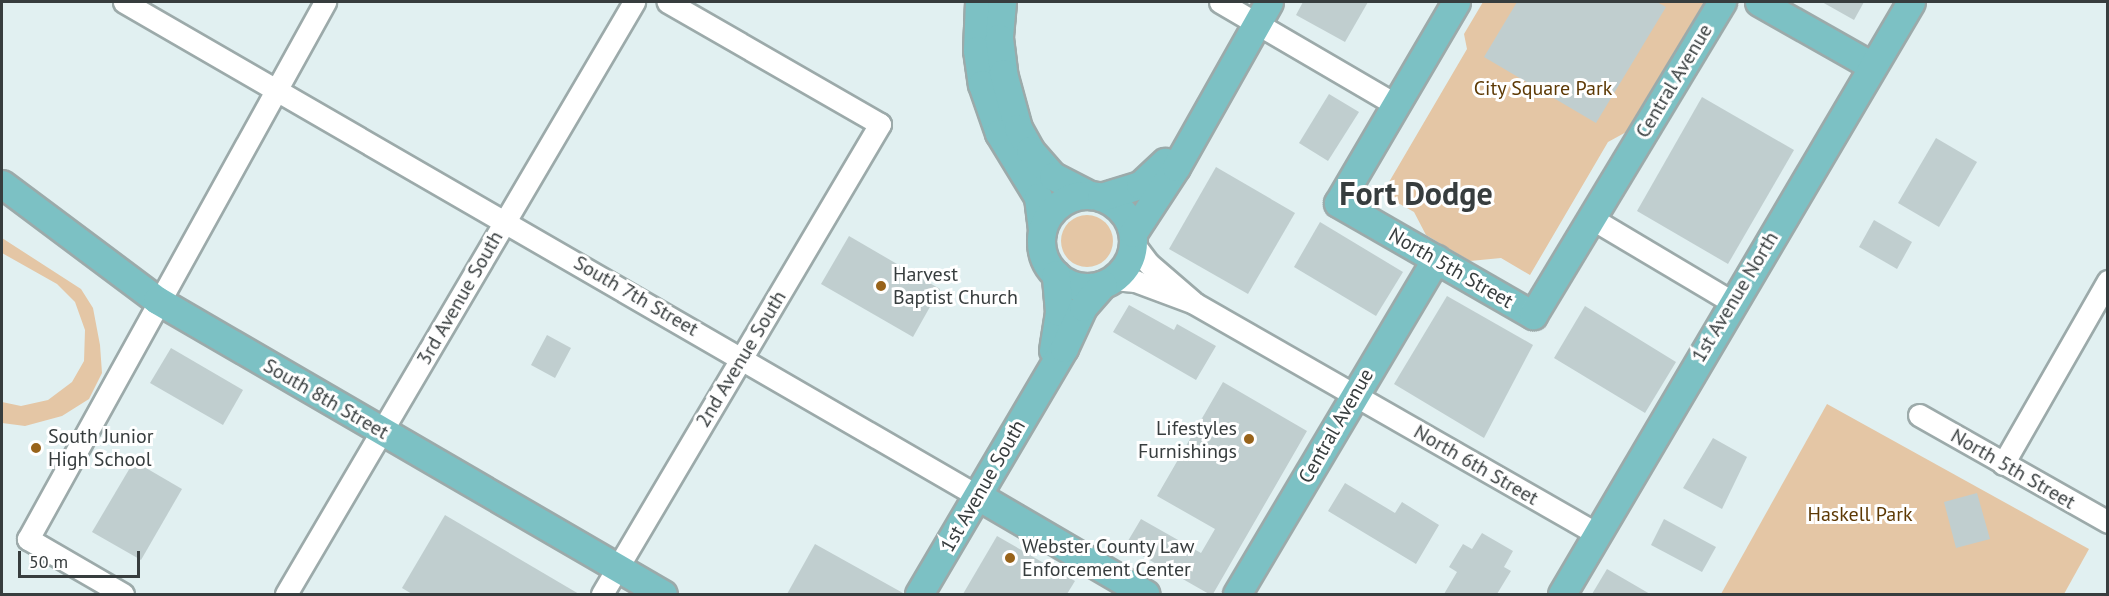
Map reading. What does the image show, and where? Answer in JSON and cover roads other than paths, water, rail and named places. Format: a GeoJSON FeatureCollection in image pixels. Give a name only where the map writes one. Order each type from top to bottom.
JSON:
{"type":"FeatureCollection","features":[{"type":"Feature","properties":{"kind":"main road"},"geometry":{"type":"LineString","coordinates":[[980,2],[977,50],[982,84],[999,134],[1038,197],[1042,231]]}},
{"type":"Feature","properties":{"kind":"main road"},"geometry":{"type":"LineString","coordinates":[[1002,2],[999,38],[1003,73],[1018,128],[1030,150],[1053,176],[1119,207],[1133,238]]}},
{"type":"Feature","properties":{"kind":"main road"},"geometry":{"type":"LineString","coordinates":[[1396,105],[1456,2]]}},
{"type":"Feature","properties":{"kind":"main road","name":"Central Avenue"},"geometry":{"type":"LineString","coordinates":[[1533,315],[1722,2]]}},
{"type":"Feature","properties":{"kind":"main road"},"geometry":{"type":"LineString","coordinates":[[1759,2],[1872,66]]}},
{"type":"Feature","properties":{"kind":"main road","name":"1st Avenue North"},"geometry":{"type":"LineString","coordinates":[[1562,594],[1911,2]]}},
{"type":"Feature","properties":{"kind":"main road","name":"1st Avenue South"},"geometry":{"type":"LineString","coordinates":[[920,594],[1046,377],[1083,307],[1128,262],[1133,238],[1176,167],[1197,124],[1263,12]]}},
{"type":"Feature","properties":{"kind":"main road","name":"North 5th Street"},"geometry":{"type":"LineString","coordinates":[[1396,105],[1338,203],[1533,315]]}},
{"type":"Feature","properties":{"kind":"main road","name":"1st Avenue South"},"geometry":{"type":"LineString","coordinates":[[1046,377],[1057,329],[1056,274],[1042,251],[1042,231],[1056,207],[1073,197],[1095,196],[1140,185],[1197,124]]}},
{"type":"Feature","properties":{"kind":"main road","name":"South 8th Street"},"geometry":{"type":"LineString","coordinates":[[2,184],[157,300],[663,594]]}},
{"type":"Feature","properties":{"kind":"main road","name":"Central Avenue"},"geometry":{"type":"LineString","coordinates":[[1237,594],[1436,259]]}},
{"type":"Feature","properties":{"kind":"main road"},"geometry":{"type":"LineString","coordinates":[[1056,274],[1082,287],[1108,281]]}},
{"type":"Feature","properties":{"kind":"main road","name":"South 7th Street"},"geometry":{"type":"LineString","coordinates":[[978,496],[1146,594]]}},
{"type":"Feature","properties":{"kind":"street","name":"South 7th Street"},"geometry":{"type":"LineString","coordinates":[[124,2],[506,219],[978,496]]}},
{"type":"Feature","properties":{"kind":"street"},"geometry":{"type":"LineString","coordinates":[[123,594],[28,539],[274,88],[325,2]]}},
{"type":"Feature","properties":{"kind":"street","name":"3rd Avenue South"},"geometry":{"type":"LineString","coordinates":[[286,594],[634,2]]}},
{"type":"Feature","properties":{"kind":"street","name":"2nd Avenue South"},"geometry":{"type":"LineString","coordinates":[[602,594],[880,124],[668,2]]}},
{"type":"Feature","properties":{"kind":"street"},"geometry":{"type":"LineString","coordinates":[[1220,2],[1263,12],[1396,105]]}},
{"type":"Feature","properties":{"kind":"street"},"geometry":{"type":"LineString","coordinates":[[1591,218],[1732,303]]}},
{"type":"Feature","properties":{"kind":"street"},"geometry":{"type":"LineString","coordinates":[[1133,238],[1149,264],[1194,303]]}},
{"type":"Feature","properties":{"kind":"street"},"geometry":{"type":"LineString","coordinates":[[1108,281],[1135,281],[1194,303]]}},
{"type":"Feature","properties":{"kind":"street"},"geometry":{"type":"LineString","coordinates":[[2003,464],[2108,281]]}},
{"type":"Feature","properties":{"kind":"street","name":"North 6th Street"},"geometry":{"type":"LineString","coordinates":[[1194,303],[1597,534]]}},
{"type":"Feature","properties":{"kind":"street","name":"North 5th Street"},"geometry":{"type":"LineString","coordinates":[[1919,415],[2108,522]]}},
{"type":"Feature","properties":{"kind":"place","name":"Harvest Baptist Church"},"geometry":{"type":"Point","coordinates":[881,286]}},
{"type":"Feature","properties":{"kind":"place","name":"Lifestyles Furnishings"},"geometry":{"type":"Point","coordinates":[1249,439]}},
{"type":"Feature","properties":{"kind":"place","name":"South Junior High School"},"geometry":{"type":"Point","coordinates":[36,448]}},
{"type":"Feature","properties":{"kind":"place","name":"Webster County Law Enforcement Center"},"geometry":{"type":"Point","coordinates":[1010,558]}},
{"type":"Feature","properties":{"kind":"district","name":"Fort Dodge"},"geometry":{"type":"Point","coordinates":[1416,193]}},
{"type":"Feature","properties":{"kind":"park label","name":"City Square Park"},"geometry":{"type":"Point","coordinates":[1543,88]}},
{"type":"Feature","properties":{"kind":"park label","name":"Haskell Park"},"geometry":{"type":"Point","coordinates":[1860,514]}}]}
